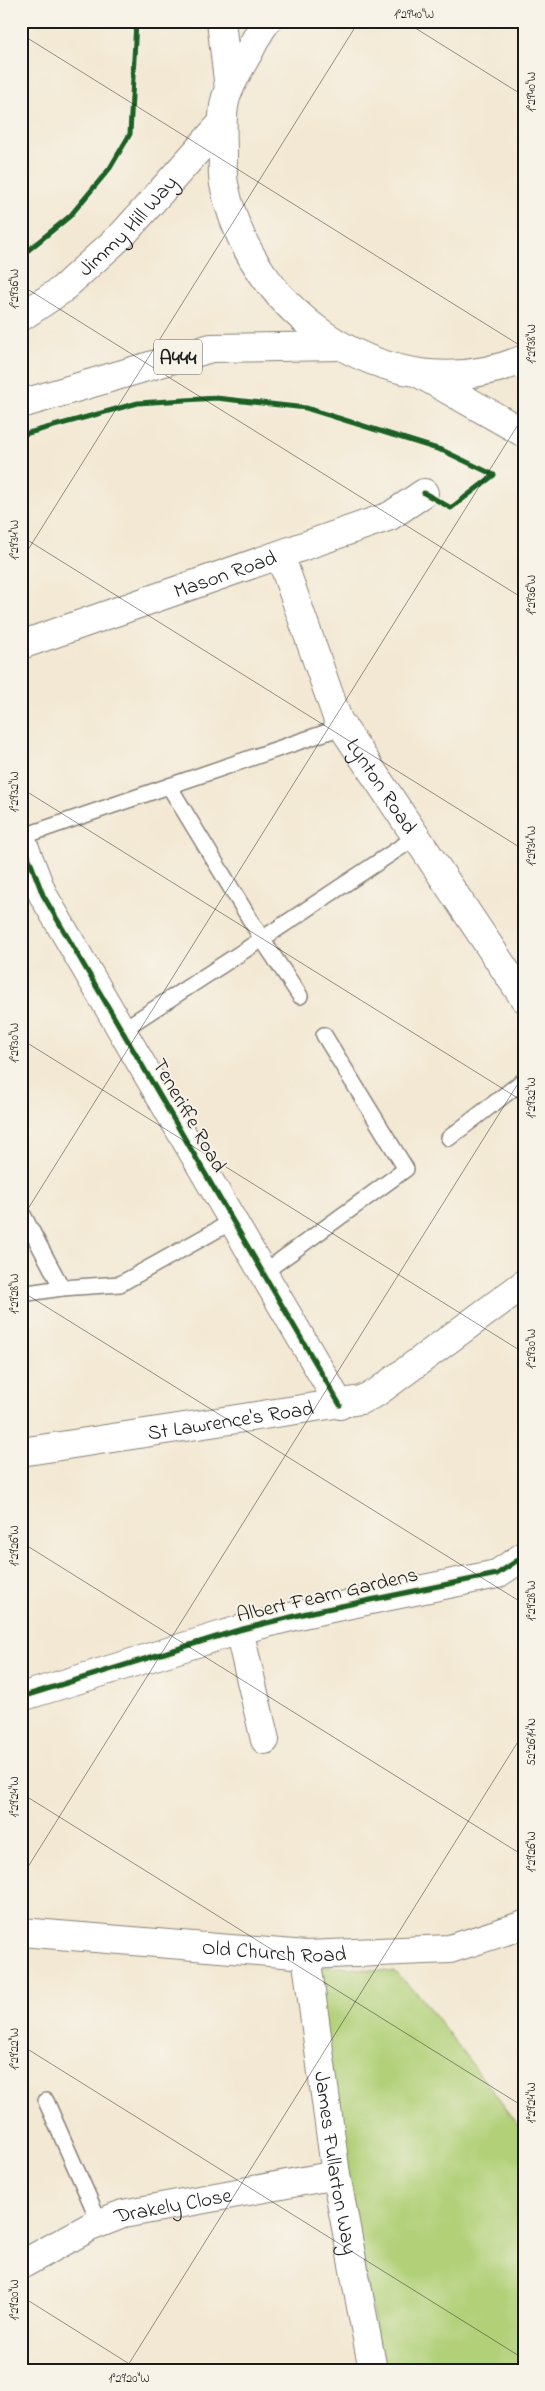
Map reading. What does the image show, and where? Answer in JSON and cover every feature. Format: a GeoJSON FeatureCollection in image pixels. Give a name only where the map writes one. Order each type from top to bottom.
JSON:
{"type":"FeatureCollection","features":[{"type":"Feature","properties":{"kind":"main road"},"geometry":{"type":"LineString","coordinates":[[221,21],[229,89]]}},
{"type":"Feature","properties":{"kind":"main road"},"geometry":{"type":"LineString","coordinates":[[267,21],[229,89],[222,123],[224,182],[234,221],[251,256],[268,283],[289,307],[340,346],[373,360],[422,375],[524,433]]}},
{"type":"Feature","properties":{"kind":"main road","name":"Jimmy Hill Way"},"geometry":{"type":"LineString","coordinates":[[21,317],[60,291],[124,233],[222,123]]}},
{"type":"Feature","properties":{"kind":"main road","name":"A444"},"geometry":{"type":"LineString","coordinates":[[21,404],[211,348],[340,346]]}},
{"type":"Feature","properties":{"kind":"main road"},"geometry":{"type":"LineString","coordinates":[[422,375],[462,375],[499,370],[524,359]]}},
{"type":"Feature","properties":{"kind":"main road","name":"Mason Road"},"geometry":{"type":"LineString","coordinates":[[21,645],[390,516],[424,493]]}},
{"type":"Feature","properties":{"kind":"main road","name":"Lynton Road"},"geometry":{"type":"LineString","coordinates":[[280,555],[338,720],[524,998]]}},
{"type":"Feature","properties":{"kind":"main road","name":"Teneriffe Road"},"geometry":{"type":"LineString","coordinates":[[21,837],[43,895],[340,1405]]}},
{"type":"Feature","properties":{"kind":"main road","name":"St Lawrence's Road"},"geometry":{"type":"LineString","coordinates":[[21,1452],[340,1405],[361,1400],[376,1393],[524,1284]]}},
{"type":"Feature","properties":{"kind":"main road","name":"Albert Fearn Gardens"},"geometry":{"type":"LineString","coordinates":[[21,1697],[239,1630],[307,1613],[497,1574],[524,1556]]}},
{"type":"Feature","properties":{"kind":"main road","name":"Albert Fearn Gardens"},"geometry":{"type":"LineString","coordinates":[[239,1630],[265,1740]]}},
{"type":"Feature","properties":{"kind":"main road","name":"Old Church Road"},"geometry":{"type":"LineString","coordinates":[[21,1932],[306,1956],[450,1949],[524,1925]]}},
{"type":"Feature","properties":{"kind":"main road","name":"James Fullarton Way"},"geometry":{"type":"LineString","coordinates":[[306,1956],[336,2175],[373,2370]]}},
{"type":"Feature","properties":{"kind":"main road","name":"Drakely Close"},"geometry":{"type":"LineString","coordinates":[[21,2265],[100,2223],[123,2214],[336,2175]]}},
{"type":"Feature","properties":{"kind":"lane"},"geometry":{"type":"LineString","coordinates":[[21,837],[342,727]]}},
{"type":"Feature","properties":{"kind":"lane"},"geometry":{"type":"LineString","coordinates":[[169,786],[262,939],[300,996]]}},
{"type":"Feature","properties":{"kind":"lane"},"geometry":{"type":"LineString","coordinates":[[122,1030],[416,837]]}},
{"type":"Feature","properties":{"kind":"lane"},"geometry":{"type":"LineString","coordinates":[[263,1273],[406,1169],[324,1035]]}},
{"type":"Feature","properties":{"kind":"lane"},"geometry":{"type":"LineString","coordinates":[[449,1138],[524,1080]]}},
{"type":"Feature","properties":{"kind":"lane"},"geometry":{"type":"LineString","coordinates":[[21,1211],[62,1288]]}},
{"type":"Feature","properties":{"kind":"lane"},"geometry":{"type":"LineString","coordinates":[[21,1294],[62,1288],[120,1284],[233,1221]]}},
{"type":"Feature","properties":{"kind":"lane"},"geometry":{"type":"LineString","coordinates":[[46,2101],[100,2223]]}},
{"type":"Feature","properties":{"kind":"green space"},"geometry":{"type":"Polygon","coordinates":[[[316,1965],[395,1972],[420,1996],[524,2132],[524,2370],[383,2370],[346,2168],[316,1965]]]}},
{"type":"Feature","properties":{"kind":"cycle path"},"geometry":{"type":"LineString","coordinates":[[21,256],[70,216],[110,168],[130,134],[136,21]]}},
{"type":"Feature","properties":{"kind":"cycle path"},"geometry":{"type":"LineString","coordinates":[[21,435],[138,403],[216,398],[306,408],[444,451],[494,475],[451,508],[424,493]]}},
{"type":"Feature","properties":{"kind":"cycle path"},"geometry":{"type":"LineString","coordinates":[[21,838],[43,895],[340,1405]]}},
{"type":"Feature","properties":{"kind":"cycle path"},"geometry":{"type":"LineString","coordinates":[[21,1697],[239,1630],[307,1613],[497,1574],[524,1556]]}}]}
